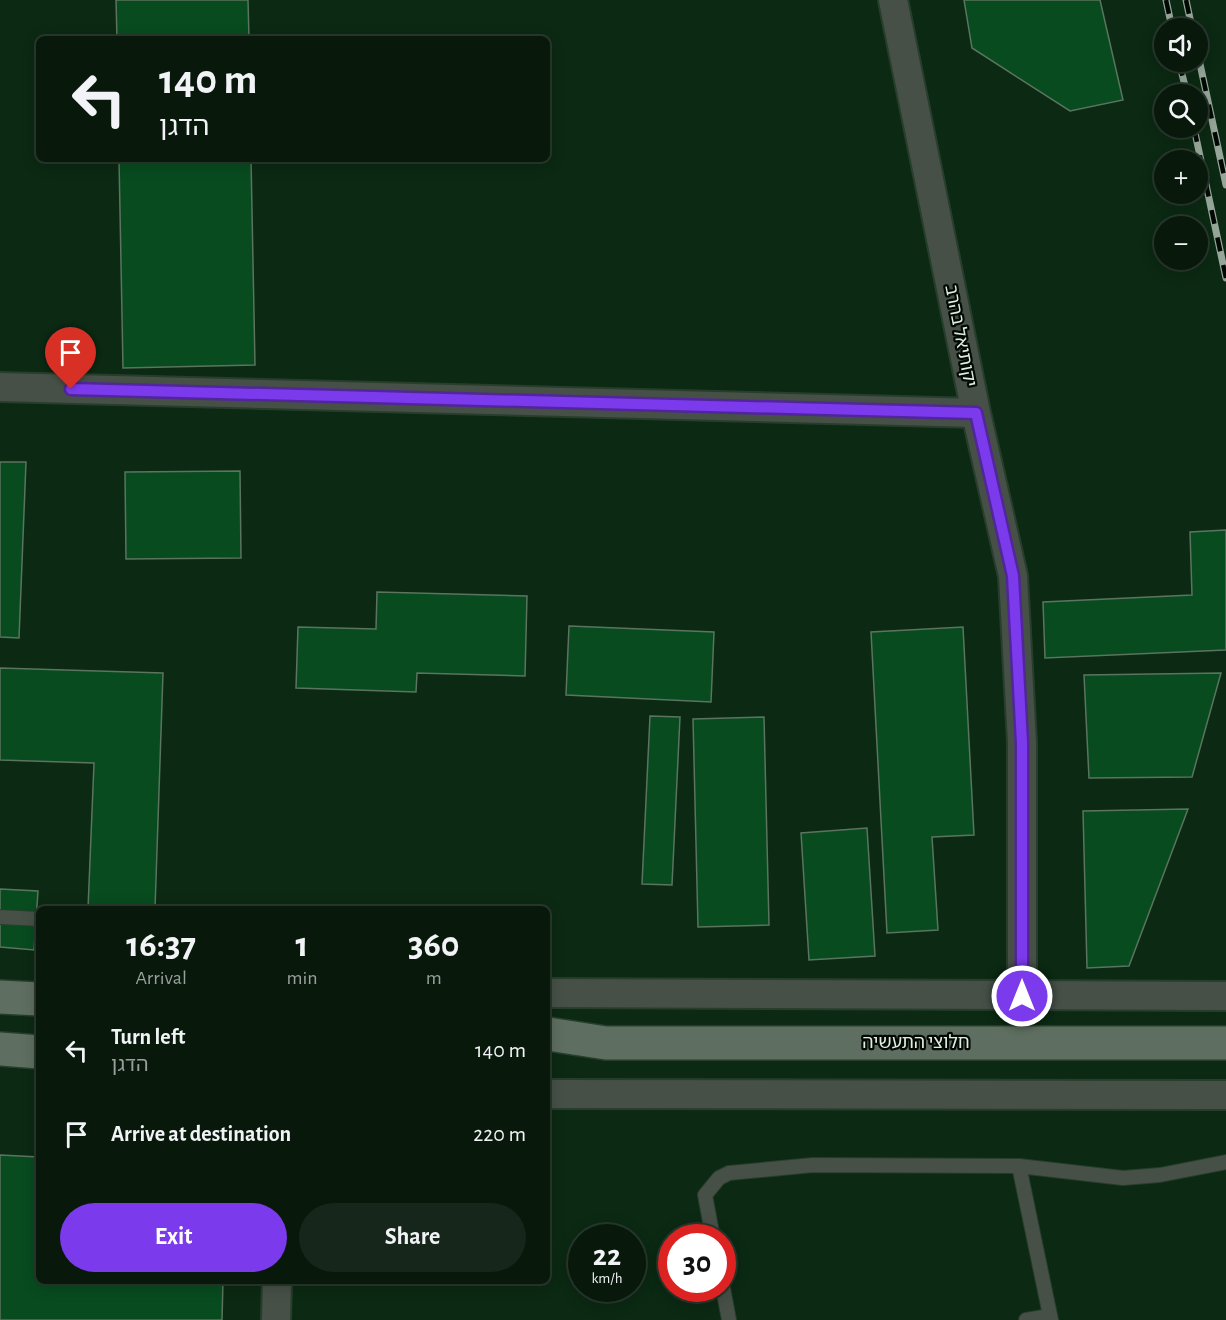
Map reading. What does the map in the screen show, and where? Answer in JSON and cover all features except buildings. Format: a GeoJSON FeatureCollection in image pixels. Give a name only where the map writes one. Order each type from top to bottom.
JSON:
{"type":"FeatureCollection","features":[{"type":"Feature","properties":{"kind":"street","name":"יקותיאל בהרב"},"geometry":{"type":"LineString","coordinates":[[893,0],[976,413],[1013,576],[1022,743],[1022,996]]}},
{"type":"Feature","properties":{"kind":"street"},"geometry":{"type":"LineString","coordinates":[[0,387],[976,413]]}},
{"type":"Feature","properties":{"kind":"street"},"geometry":{"type":"LineString","coordinates":[[550,993],[1226,996]]}},
{"type":"Feature","properties":{"kind":"street"},"geometry":{"type":"LineString","coordinates":[[0,997],[36,999]]}},
{"type":"Feature","properties":{"kind":"street","name":"חלוצי התעשיה"},"geometry":{"type":"LineString","coordinates":[[550,1034],[606,1043],[1226,1043]]}},
{"type":"Feature","properties":{"kind":"street","name":"חלוצי התעשיה"},"geometry":{"type":"LineString","coordinates":[[550,1054],[606,1043]]}},
{"type":"Feature","properties":{"kind":"street"},"geometry":{"type":"LineString","coordinates":[[0,1048],[36,1052]]}},
{"type":"Feature","properties":{"kind":"street"},"geometry":{"type":"LineString","coordinates":[[550,1094],[1226,1095]]}},
{"type":"Feature","properties":{"kind":"street"},"geometry":{"type":"LineString","coordinates":[[276,1320],[277,1284]]}},
{"type":"Feature","properties":{"kind":"lane"},"geometry":{"type":"LineString","coordinates":[[0,917],[36,919]]}},
{"type":"Feature","properties":{"kind":"lane"},"geometry":{"type":"LineString","coordinates":[[710,1224],[705,1195],[719,1178],[729,1173],[813,1165],[1019,1166],[1123,1178],[1160,1175],[1226,1162]]}},
{"type":"Feature","properties":{"kind":"lane"},"geometry":{"type":"LineString","coordinates":[[1019,1166],[1051,1318],[1026,1320]]}},
{"type":"Feature","properties":{"kind":"lane"},"geometry":{"type":"LineString","coordinates":[[726,1302],[729,1320]]}},
{"type":"Feature","properties":{"kind":"shaded area"},"geometry":{"type":"Polygon","coordinates":[[[0,0],[1226,0],[1226,1320],[0,1320],[0,0]]]}},
{"type":"Feature","properties":{"kind":"railway"},"geometry":{"type":"LineString","coordinates":[[1166,0],[1170,18]]}},
{"type":"Feature","properties":{"kind":"railway"},"geometry":{"type":"LineString","coordinates":[[1186,0],[1190,18]]}},
{"type":"Feature","properties":{"kind":"railway"},"geometry":{"type":"LineString","coordinates":[[1182,72],[1184,84]]}},
{"type":"Feature","properties":{"kind":"railway"},"geometry":{"type":"LineString","coordinates":[[1202,72],[1226,185]]}},
{"type":"Feature","properties":{"kind":"railway"},"geometry":{"type":"LineString","coordinates":[[1196,138],[1226,278]]}},
{"type":"Feature","properties":{"kind":"route"},"geometry":{"type":"LineString","coordinates":[[71,389],[976,413],[1013,576],[1022,743],[1022,996]]}}]}
